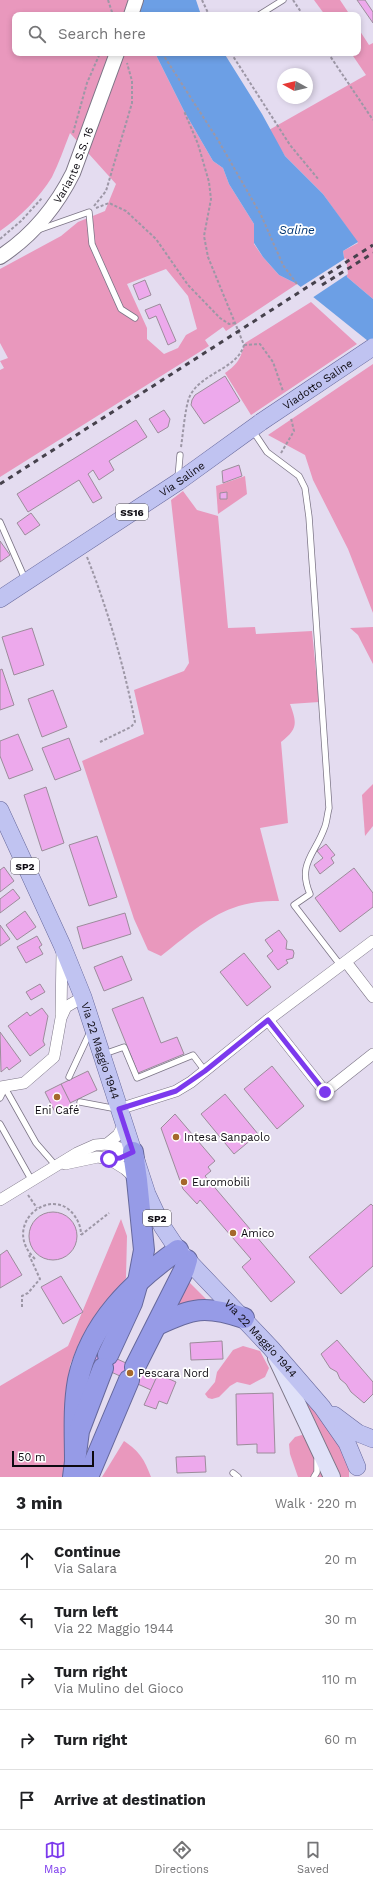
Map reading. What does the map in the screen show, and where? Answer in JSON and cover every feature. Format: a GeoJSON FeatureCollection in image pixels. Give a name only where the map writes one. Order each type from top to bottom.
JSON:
{"type":"FeatureCollection","features":[{"type":"Feature","properties":{"kind":"highway"},"geometry":{"type":"LineString","coordinates":[[83,1472],[79,1431],[106,1361],[132,1303],[138,1282],[144,1250],[140,1181],[133,1152]]}},
{"type":"Feature","properties":{"kind":"highway"},"geometry":{"type":"LineString","coordinates":[[182,1255],[184,1270],[83,1472],[76,1397],[82,1367],[92,1343],[103,1324],[126,1293],[138,1282],[182,1255]]}},
{"type":"Feature","properties":{"kind":"highway"},"geometry":{"type":"LineString","coordinates":[[156,1325],[179,1315],[205,1309],[221,1310],[244,1318]]}},
{"type":"Feature","properties":{"kind":"main road","name":"Viadotto Saline"},"geometry":{"type":"LineString","coordinates":[[256,425],[373,347]]}},
{"type":"Feature","properties":{"kind":"main road","name":"Via Saline"},"geometry":{"type":"LineString","coordinates":[[0,599],[178,482],[256,425]]}},
{"type":"Feature","properties":{"kind":"main road","name":"Via 22 Maggio 1944"},"geometry":{"type":"LineString","coordinates":[[0,810],[62,946],[83,997],[133,1152]]}},
{"type":"Feature","properties":{"kind":"main road","name":"Via 22 Maggio 1944"},"geometry":{"type":"LineString","coordinates":[[140,1181],[162,1226],[182,1255],[244,1318],[322,1407],[347,1442],[357,1472]]}},
{"type":"Feature","properties":{"kind":"main road"},"geometry":{"type":"LineString","coordinates":[[271,1348],[332,1477]]}},
{"type":"Feature","properties":{"kind":"main road","name":"Via 22 Maggio 1944"},"geometry":{"type":"LineString","coordinates":[[322,1407],[358,1433],[373,1439]]}},
{"type":"Feature","properties":{"kind":"main road","name":"SP2"},"geometry":{"type":"LineString","coordinates":[[357,1472],[363,1454],[373,1445]]}},
{"type":"Feature","properties":{"kind":"street"},"geometry":{"type":"LineString","coordinates":[[132,12],[136,0]]}},
{"type":"Feature","properties":{"kind":"street","name":"Variante S.S. 16"},"geometry":{"type":"LineString","coordinates":[[0,257],[20,243],[64,191],[121,56]]}},
{"type":"Feature","properties":{"kind":"street"},"geometry":{"type":"LineString","coordinates":[[108,1144],[118,1135],[122,1117],[176,1091],[205,1071],[268,1020],[373,941]]}},
{"type":"Feature","properties":{"kind":"street"},"geometry":{"type":"LineString","coordinates":[[3,1087],[24,1084],[54,1057],[61,1018],[62,946]]}},
{"type":"Feature","properties":{"kind":"street"},"geometry":{"type":"LineString","coordinates":[[343,964],[373,997]]}},
{"type":"Feature","properties":{"kind":"street"},"geometry":{"type":"LineString","coordinates":[[61,1018],[66,1007],[83,997]]}},
{"type":"Feature","properties":{"kind":"street"},"geometry":{"type":"LineString","coordinates":[[268,1020],[325,1092],[373,1054]]}},
{"type":"Feature","properties":{"kind":"street"},"geometry":{"type":"LineString","coordinates":[[0,1200],[77,1153],[95,1145],[108,1144],[133,1152]]}},
{"type":"Feature","properties":{"kind":"street"},"geometry":{"type":"LineString","coordinates":[[57,1166],[98,1157],[109,1159],[120,1158],[133,1152]]}},
{"type":"Feature","properties":{"kind":"street"},"geometry":{"type":"LineString","coordinates":[[109,1159],[140,1181]]}},
{"type":"Feature","properties":{"kind":"lane"},"geometry":{"type":"LineString","coordinates":[[264,12],[283,0]]}},
{"type":"Feature","properties":{"kind":"lane"},"geometry":{"type":"LineString","coordinates":[[30,232],[89,212],[92,244],[121,310],[135,318]]}},
{"type":"Feature","properties":{"kind":"lane"},"geometry":{"type":"LineString","coordinates":[[256,425],[267,452],[298,476],[305,488],[308,510],[329,808],[324,829],[307,862],[305,882],[310,894],[294,905],[343,964]]}},
{"type":"Feature","properties":{"kind":"lane"},"geometry":{"type":"LineString","coordinates":[[178,482],[180,456]]}},
{"type":"Feature","properties":{"kind":"lane"},"geometry":{"type":"LineString","coordinates":[[0,522],[26,582]]}},
{"type":"Feature","properties":{"kind":"lane"},"geometry":{"type":"LineString","coordinates":[[69,1077],[93,1026]]}},
{"type":"Feature","properties":{"kind":"lane"},"geometry":{"type":"LineString","coordinates":[[102,1055],[124,1047],[137,1078],[193,1055],[205,1071]]}},
{"type":"Feature","properties":{"kind":"lane"},"geometry":{"type":"LineString","coordinates":[[0,1098],[3,1087]]}},
{"type":"Feature","properties":{"kind":"lane"},"geometry":{"type":"LineString","coordinates":[[3,1087],[36,1143],[57,1166]]}},
{"type":"Feature","properties":{"kind":"lane"},"geometry":{"type":"LineString","coordinates":[[80,1102],[122,1117]]}},
{"type":"Feature","properties":{"kind":"lane"},"geometry":{"type":"LineString","coordinates":[[0,1124],[28,1184]]}},
{"type":"Feature","properties":{"kind":"lane"},"geometry":{"type":"LineString","coordinates":[[307,1423],[310,1441],[318,1464],[314,1477]]}},
{"type":"Feature","properties":{"kind":"lane"},"geometry":{"type":"LineString","coordinates":[[233,1473],[238,1477]]}},
{"type":"Feature","properties":{"kind":"path"},"geometry":{"type":"LineString","coordinates":[[108,0],[112,12]]}},
{"type":"Feature","properties":{"kind":"path"},"geometry":{"type":"LineString","coordinates":[[202,0],[208,12]]}},
{"type":"Feature","properties":{"kind":"path"},"geometry":{"type":"LineString","coordinates":[[293,0],[301,12]]}},
{"type":"Feature","properties":{"kind":"path"},"geometry":{"type":"LineString","coordinates":[[73,134],[87,83],[99,56]]}},
{"type":"Feature","properties":{"kind":"path"},"geometry":{"type":"LineString","coordinates":[[89,212],[106,191],[132,103],[132,81],[121,56]]}},
{"type":"Feature","properties":{"kind":"path"},"geometry":{"type":"LineString","coordinates":[[164,56],[218,140],[261,215],[283,265],[297,284]]}},
{"type":"Feature","properties":{"kind":"path"},"geometry":{"type":"LineString","coordinates":[[233,56],[290,145],[319,180]]}},
{"type":"Feature","properties":{"kind":"path"},"geometry":{"type":"LineString","coordinates":[[330,56],[373,120]]}},
{"type":"Feature","properties":{"kind":"path"},"geometry":{"type":"LineString","coordinates":[[180,456],[189,398],[201,382],[238,357],[244,345],[208,257],[204,236],[211,199],[209,182],[198,144],[184,111]]}},
{"type":"Feature","properties":{"kind":"path"},"geometry":{"type":"LineString","coordinates":[[0,239],[21,221],[43,197]]}},
{"type":"Feature","properties":{"kind":"path"},"geometry":{"type":"LineString","coordinates":[[89,212],[109,202],[126,211],[156,239],[188,285],[220,318],[229,324],[235,324]]}},
{"type":"Feature","properties":{"kind":"path"},"geometry":{"type":"LineString","coordinates":[[83,544],[99,587],[126,679],[135,722],[131,727],[100,742]]}},
{"type":"Feature","properties":{"kind":"path"},"geometry":{"type":"LineString","coordinates":[[28,1184],[37,1208]]}},
{"type":"Feature","properties":{"kind":"path"},"geometry":{"type":"LineString","coordinates":[[22,1307],[22,1296],[28,1293],[40,1279],[22,1238],[24,1223],[29,1214],[37,1208],[51,1205],[65,1208],[73,1213],[78,1221],[81,1235],[110,1213]]}},
{"type":"Feature","properties":{"kind":"path"},"geometry":{"type":"LineString","coordinates":[[28,1252],[35,1259]]}},
{"type":"Feature","properties":{"kind":"shaded area"},"geometry":{"type":"Polygon","coordinates":[[[0,0],[132,0],[137,12],[12,12],[12,56],[156,56],[184,111],[213,161],[223,168],[229,184],[254,224],[254,244],[279,275],[297,284],[226,331],[223,327],[205,340],[209,346],[0,477],[0,370],[4,368],[0,361],[8,358],[0,343],[0,269],[61,236],[78,222],[105,211],[116,184],[70,133],[55,172],[47,185],[29,207],[0,231],[0,0]],[[166,269],[127,284],[147,328],[147,339],[164,354],[178,348],[186,335],[197,329],[188,296],[166,269]]]}},
{"type":"Feature","properties":{"kind":"shaded area"},"geometry":{"type":"Polygon","coordinates":[[[314,0],[340,0],[348,12],[323,12],[314,0]]]}},
{"type":"Feature","properties":{"kind":"shaded area"},"geometry":{"type":"Polygon","coordinates":[[[361,33],[369,45],[373,43],[373,299],[347,277],[343,251],[358,243],[323,194],[285,156],[269,130],[366,75],[353,56],[361,56],[361,33]]]}},
{"type":"Feature","properties":{"kind":"shaded area"},"geometry":{"type":"Polygon","coordinates":[[[311,302],[357,344],[251,415],[225,373],[238,360],[245,343],[311,302]]]}},
{"type":"Feature","properties":{"kind":"shaded area"},"geometry":{"type":"Polygon","coordinates":[[[373,364],[373,613],[348,549],[313,480],[305,455],[268,435],[373,364]]]}},
{"type":"Feature","properties":{"kind":"shaded area"},"geometry":{"type":"Polygon","coordinates":[[[245,476],[247,494],[218,514],[216,486],[245,476]]]}},
{"type":"Feature","properties":{"kind":"shaded area"},"geometry":{"type":"Polygon","coordinates":[[[183,491],[197,510],[218,516],[228,628],[255,627],[256,634],[312,631],[319,702],[290,704],[295,721],[291,733],[281,742],[288,823],[260,828],[279,901],[250,903],[223,912],[196,929],[161,956],[148,950],[134,919],[82,761],[144,734],[134,690],[184,671],[189,663],[171,500],[183,491]]]}},
{"type":"Feature","properties":{"kind":"shaded area"},"geometry":{"type":"Polygon","coordinates":[[[373,627],[373,664],[358,635],[350,628],[373,627]]]}},
{"type":"Feature","properties":{"kind":"shaded area"},"geometry":{"type":"Polygon","coordinates":[[[373,784],[373,826],[365,836],[362,795],[373,784]]]}},
{"type":"Feature","properties":{"kind":"shaded area"},"geometry":{"type":"Polygon","coordinates":[[[121,1219],[127,1236],[126,1278],[79,1343],[70,1365],[67,1391],[65,1477],[0,1477],[0,1386],[68,1346],[121,1219]]]}},
{"type":"Feature","properties":{"kind":"shaded area"},"geometry":{"type":"Polygon","coordinates":[[[187,1280],[206,1299],[175,1306],[187,1280]]]}},
{"type":"Feature","properties":{"kind":"shaded area"},"geometry":{"type":"Polygon","coordinates":[[[243,1346],[260,1351],[269,1368],[265,1377],[250,1385],[237,1382],[230,1386],[219,1397],[212,1399],[208,1398],[205,1394],[215,1382],[217,1372],[233,1350],[243,1346]]]}},
{"type":"Feature","properties":{"kind":"shaded area"},"geometry":{"type":"Polygon","coordinates":[[[303,1400],[306,1400],[341,1439],[349,1468],[349,1477],[336,1477],[303,1400]]]}},
{"type":"Feature","properties":{"kind":"shaded area"},"geometry":{"type":"Polygon","coordinates":[[[302,1435],[307,1437],[326,1477],[298,1477],[290,1454],[289,1444],[295,1437],[302,1435]]]}},
{"type":"Feature","properties":{"kind":"shaded area"},"geometry":{"type":"Polygon","coordinates":[[[124,1441],[141,1456],[151,1477],[102,1477],[124,1441]]]}},
{"type":"Feature","properties":{"kind":"water"},"geometry":{"type":"Polygon","coordinates":[[[132,0],[196,0],[200,12],[137,12],[132,0]]]}},
{"type":"Feature","properties":{"kind":"water","name":"Saline"},"geometry":{"type":"Polygon","coordinates":[[[156,56],[226,56],[262,114],[285,156],[323,194],[358,242],[343,251],[347,277],[373,299],[373,345],[297,284],[279,275],[263,257],[254,243],[254,224],[229,184],[223,168],[213,161],[184,111],[156,56]]]}},
{"type":"Feature","properties":{"kind":"pier"},"geometry":{"type":"Polygon","coordinates":[[[346,258],[348,274],[312,298],[299,288],[346,258]]]}},
{"type":"Feature","properties":{"kind":"building"},"geometry":{"type":"Polygon","coordinates":[[[357,0],[365,0],[373,12],[373,23],[357,0]]]}},
{"type":"Feature","properties":{"kind":"building"},"geometry":{"type":"Polygon","coordinates":[[[145,280],[151,295],[139,300],[133,285],[145,280]]]}},
{"type":"Feature","properties":{"kind":"building"},"geometry":{"type":"Polygon","coordinates":[[[160,304],[176,341],[168,345],[156,316],[149,319],[145,310],[160,304]]]}},
{"type":"Feature","properties":{"kind":"building"},"geometry":{"type":"Polygon","coordinates":[[[225,376],[240,401],[204,424],[191,405],[192,400],[195,395],[225,376]]]}},
{"type":"Feature","properties":{"kind":"building"},"geometry":{"type":"Polygon","coordinates":[[[164,410],[170,419],[168,427],[158,433],[149,419],[164,410]]]}},
{"type":"Feature","properties":{"kind":"building"},"geometry":{"type":"Polygon","coordinates":[[[136,420],[147,437],[109,461],[114,470],[99,480],[93,470],[88,474],[102,498],[93,503],[79,480],[28,512],[17,494],[136,420]]]}},
{"type":"Feature","properties":{"kind":"building"},"geometry":{"type":"Polygon","coordinates":[[[239,465],[242,476],[223,483],[222,471],[239,465]]]}},
{"type":"Feature","properties":{"kind":"building"},"geometry":{"type":"Polygon","coordinates":[[[227,492],[227,499],[220,499],[220,493],[227,492]]]}},
{"type":"Feature","properties":{"kind":"building"},"geometry":{"type":"Polygon","coordinates":[[[31,513],[40,525],[25,535],[17,523],[31,513]]]}},
{"type":"Feature","properties":{"kind":"building"},"geometry":{"type":"Polygon","coordinates":[[[0,541],[10,555],[0,562],[0,541]]]}},
{"type":"Feature","properties":{"kind":"building"},"geometry":{"type":"Polygon","coordinates":[[[32,628],[44,665],[14,675],[2,637],[32,628]]]}},
{"type":"Feature","properties":{"kind":"building"},"geometry":{"type":"Polygon","coordinates":[[[2,669],[14,705],[0,710],[0,670],[2,669]]]}},
{"type":"Feature","properties":{"kind":"building"},"geometry":{"type":"Polygon","coordinates":[[[53,690],[67,727],[42,737],[28,699],[53,690]]]}},
{"type":"Feature","properties":{"kind":"building"},"geometry":{"type":"Polygon","coordinates":[[[18,734],[33,770],[9,779],[0,756],[0,741],[18,734]]]}},
{"type":"Feature","properties":{"kind":"building"},"geometry":{"type":"Polygon","coordinates":[[[69,738],[81,770],[55,780],[42,748],[69,738]]]}},
{"type":"Feature","properties":{"kind":"building"},"geometry":{"type":"Polygon","coordinates":[[[46,787],[64,843],[42,851],[24,795],[46,787]]]}},
{"type":"Feature","properties":{"kind":"building"},"geometry":{"type":"Polygon","coordinates":[[[97,836],[117,897],[89,906],[69,845],[97,836]]]}},
{"type":"Feature","properties":{"kind":"building"},"geometry":{"type":"Polygon","coordinates":[[[326,844],[335,855],[331,858],[334,863],[320,874],[314,865],[323,858],[317,851],[326,844]]]}},
{"type":"Feature","properties":{"kind":"building"},"geometry":{"type":"Polygon","coordinates":[[[4,867],[14,881],[0,892],[0,870],[4,867]]]}},
{"type":"Feature","properties":{"kind":"building"},"geometry":{"type":"Polygon","coordinates":[[[354,868],[373,893],[373,907],[340,932],[315,898],[354,868]]]}},
{"type":"Feature","properties":{"kind":"building"},"geometry":{"type":"Polygon","coordinates":[[[13,889],[20,898],[0,913],[0,899],[13,889]]]}},
{"type":"Feature","properties":{"kind":"building"},"geometry":{"type":"Polygon","coordinates":[[[25,911],[36,927],[17,940],[6,925],[25,911]]]}},
{"type":"Feature","properties":{"kind":"building"},"geometry":{"type":"Polygon","coordinates":[[[125,913],[131,934],[83,949],[77,927],[125,913]]]}},
{"type":"Feature","properties":{"kind":"building"},"geometry":{"type":"Polygon","coordinates":[[[0,925],[10,939],[0,946],[0,925]]]}},
{"type":"Feature","properties":{"kind":"building"},"geometry":{"type":"Polygon","coordinates":[[[279,930],[287,941],[286,949],[293,950],[294,953],[293,958],[286,960],[288,963],[278,970],[267,956],[273,951],[265,940],[279,930]]]}},
{"type":"Feature","properties":{"kind":"building"},"geometry":{"type":"Polygon","coordinates":[[[37,936],[42,945],[39,947],[43,954],[26,963],[17,947],[37,936]]]}},
{"type":"Feature","properties":{"kind":"building"},"geometry":{"type":"Polygon","coordinates":[[[244,953],[271,987],[247,1006],[220,972],[244,953]]]}},
{"type":"Feature","properties":{"kind":"building"},"geometry":{"type":"Polygon","coordinates":[[[122,956],[132,980],[104,991],[94,967],[122,956]]]}},
{"type":"Feature","properties":{"kind":"building"},"geometry":{"type":"Polygon","coordinates":[[[40,984],[45,992],[31,1000],[26,992],[40,984]]]}},
{"type":"Feature","properties":{"kind":"building"},"geometry":{"type":"Polygon","coordinates":[[[143,997],[161,1043],[177,1037],[184,1054],[138,1073],[112,1009],[143,997]]]}},
{"type":"Feature","properties":{"kind":"building"},"geometry":{"type":"Polygon","coordinates":[[[42,1008],[48,1016],[43,1041],[45,1045],[30,1056],[8,1026],[27,1012],[30,1016],[42,1008]]]}},
{"type":"Feature","properties":{"kind":"building"},"geometry":{"type":"Polygon","coordinates":[[[0,1032],[21,1061],[9,1070],[7,1067],[1,1072],[0,1032]]]}},
{"type":"Feature","properties":{"kind":"building"},"geometry":{"type":"Polygon","coordinates":[[[272,1066],[304,1106],[277,1129],[244,1089],[272,1066]]]}},
{"type":"Feature","properties":{"kind":"building"},"geometry":{"type":"Polygon","coordinates":[[[88,1071],[97,1090],[70,1103],[61,1084],[88,1071]]]}},
{"type":"Feature","properties":{"kind":"building","name":"Eni Café"},"geometry":{"type":"Polygon","coordinates":[[[61,1084],[72,1106],[56,1114],[45,1092],[61,1084]]]}},
{"type":"Feature","properties":{"kind":"building"},"geometry":{"type":"Polygon","coordinates":[[[225,1094],[258,1134],[234,1154],[201,1114],[225,1094]]]}},
{"type":"Feature","properties":{"kind":"building"},"geometry":{"type":"Polygon","coordinates":[[[175,1114],[215,1161],[208,1167],[211,1171],[205,1176],[295,1282],[271,1302],[242,1267],[251,1259],[200,1200],[197,1204],[183,1189],[161,1128],[175,1114]]]}},
{"type":"Feature","properties":{"kind":"building"},"geometry":{"type":"Polygon","coordinates":[[[371,1204],[373,1206],[373,1266],[341,1294],[309,1257],[371,1204]]]}},
{"type":"Feature","properties":{"kind":"building"},"geometry":{"type":"Polygon","coordinates":[[[48,1212],[58,1212],[70,1219],[77,1231],[77,1241],[70,1253],[58,1260],[48,1260],[40,1256],[33,1249],[29,1241],[29,1231],[33,1223],[40,1216],[48,1212]]]}},
{"type":"Feature","properties":{"kind":"building"},"geometry":{"type":"Polygon","coordinates":[[[7,1250],[22,1275],[0,1288],[0,1255],[7,1250]]]}},
{"type":"Feature","properties":{"kind":"building"},"geometry":{"type":"Polygon","coordinates":[[[61,1276],[83,1312],[63,1324],[41,1287],[61,1276]]]}},
{"type":"Feature","properties":{"kind":"building"},"geometry":{"type":"Polygon","coordinates":[[[337,1340],[373,1382],[373,1394],[364,1403],[351,1392],[346,1384],[340,1379],[337,1372],[330,1368],[321,1354],[337,1340]]]}},
{"type":"Feature","properties":{"kind":"building"},"geometry":{"type":"Polygon","coordinates":[[[222,1341],[223,1359],[191,1360],[190,1343],[222,1341]]]}},
{"type":"Feature","properties":{"kind":"building","name":"Pescara Nord"},"geometry":{"type":"Polygon","coordinates":[[[95,1349],[157,1377],[151,1390],[89,1362],[95,1349]]]}},
{"type":"Feature","properties":{"kind":"building"},"geometry":{"type":"Polygon","coordinates":[[[158,1374],[176,1382],[167,1404],[159,1401],[156,1409],[144,1405],[158,1374]]]}},
{"type":"Feature","properties":{"kind":"building"},"geometry":{"type":"Polygon","coordinates":[[[273,1393],[275,1453],[257,1453],[257,1444],[237,1445],[236,1394],[273,1393]]]}},
{"type":"Feature","properties":{"kind":"building"},"geometry":{"type":"Polygon","coordinates":[[[205,1456],[206,1472],[177,1473],[176,1457],[205,1456]]]}},
{"type":"Feature","properties":{"kind":"railway"},"geometry":{"type":"LineString","coordinates":[[0,484],[373,245]]}},
{"type":"Feature","properties":{"kind":"railway"},"geometry":{"type":"LineString","coordinates":[[322,285],[373,253]]}},
{"type":"Feature","properties":{"kind":"place","name":"Eni Café"},"geometry":{"type":"Point","coordinates":[57,1097]}},
{"type":"Feature","properties":{"kind":"place","name":"Intesa Sanpaolo"},"geometry":{"type":"Point","coordinates":[176,1137]}},
{"type":"Feature","properties":{"kind":"place","name":"Euromobili"},"geometry":{"type":"Point","coordinates":[184,1182]}},
{"type":"Feature","properties":{"kind":"place","name":"Amico"},"geometry":{"type":"Point","coordinates":[233,1233]}},
{"type":"Feature","properties":{"kind":"place","name":"Pescara Nord"},"geometry":{"type":"Point","coordinates":[130,1373]}},
{"type":"Feature","properties":{"kind":"route"},"geometry":{"type":"LineString","coordinates":[[109,1159],[120,1158],[133,1152],[119,1109],[176,1091],[191,1082],[268,1020],[325,1092]]}}]}
